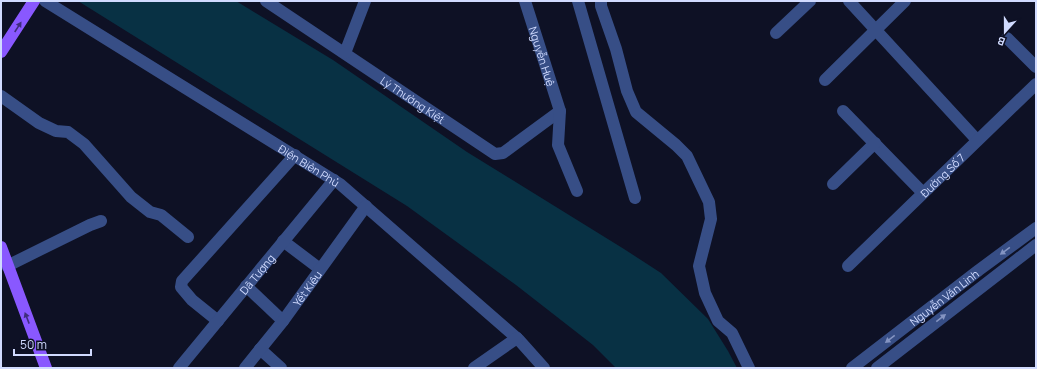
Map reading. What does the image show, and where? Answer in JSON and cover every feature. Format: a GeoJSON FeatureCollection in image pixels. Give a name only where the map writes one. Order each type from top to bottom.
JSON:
{"type":"FeatureCollection","features":[{"type":"Feature","properties":{"kind":"main road"},"geometry":{"type":"LineString","coordinates":[[1,52],[34,1]]}},
{"type":"Feature","properties":{"kind":"main road"},"geometry":{"type":"LineString","coordinates":[[1,247],[46,368]]}},
{"type":"Feature","properties":{"kind":"street","name":"Điện Biên Phủ"},"geometry":{"type":"LineString","coordinates":[[45,1],[334,180],[366,206],[517,338],[544,368]]}},
{"type":"Feature","properties":{"kind":"street","name":"Lý Thường Kiệt"},"geometry":{"type":"LineString","coordinates":[[266,1],[495,154],[503,153],[560,111]]}},
{"type":"Feature","properties":{"kind":"street"},"geometry":{"type":"LineString","coordinates":[[345,53],[365,1]]}},
{"type":"Feature","properties":{"kind":"street","name":"Nguyễn Huệ"},"geometry":{"type":"LineString","coordinates":[[525,1],[560,111]]}},
{"type":"Feature","properties":{"kind":"street"},"geometry":{"type":"LineString","coordinates":[[578,1],[635,198]]}},
{"type":"Feature","properties":{"kind":"street"},"geometry":{"type":"LineString","coordinates":[[601,1],[601,6],[616,49],[627,91],[636,112],[687,156],[709,202],[711,219],[699,266],[705,293],[718,321],[732,333],[749,368]]}},
{"type":"Feature","properties":{"kind":"street"},"geometry":{"type":"LineString","coordinates":[[776,33],[810,1]]}},
{"type":"Feature","properties":{"kind":"street"},"geometry":{"type":"LineString","coordinates":[[849,1],[977,140]]}},
{"type":"Feature","properties":{"kind":"street"},"geometry":{"type":"LineString","coordinates":[[825,80],[905,1]]}},
{"type":"Feature","properties":{"kind":"street"},"geometry":{"type":"LineString","coordinates":[[1007,38],[1036,67]]}},
{"type":"Feature","properties":{"kind":"street","name":"Đường Số 7"},"geometry":{"type":"LineString","coordinates":[[848,266],[1036,84]]}},
{"type":"Feature","properties":{"kind":"street"},"geometry":{"type":"LineString","coordinates":[[1,96],[40,123],[56,131],[68,132],[84,144],[131,198],[150,212],[161,215],[188,237]]}},
{"type":"Feature","properties":{"kind":"street"},"geometry":{"type":"LineString","coordinates":[[560,111],[558,145],[577,191]]}},
{"type":"Feature","properties":{"kind":"street"},"geometry":{"type":"LineString","coordinates":[[843,111],[923,192]]}},
{"type":"Feature","properties":{"kind":"street"},"geometry":{"type":"LineString","coordinates":[[833,184],[875,143]]}},
{"type":"Feature","properties":{"kind":"street"},"geometry":{"type":"LineString","coordinates":[[218,321],[192,300],[181,287],[182,281],[295,155]]}},
{"type":"Feature","properties":{"kind":"street","name":"Dã Tượng"},"geometry":{"type":"LineString","coordinates":[[180,368],[334,180]]}},
{"type":"Feature","properties":{"kind":"street","name":"Yết Kiêu"},"geometry":{"type":"LineString","coordinates":[[245,368],[283,321],[366,206]]}},
{"type":"Feature","properties":{"kind":"street"},"geometry":{"type":"LineString","coordinates":[[7,266],[90,224],[101,221]]}},
{"type":"Feature","properties":{"kind":"street","name":"Nguyễn Văn Linh"},"geometry":{"type":"LineString","coordinates":[[852,368],[1036,228]]}},
{"type":"Feature","properties":{"kind":"street"},"geometry":{"type":"LineString","coordinates":[[283,241],[320,269]]}},
{"type":"Feature","properties":{"kind":"street","name":"Nguyễn Văn Linh"},"geometry":{"type":"LineString","coordinates":[[876,368],[1036,245]]}},
{"type":"Feature","properties":{"kind":"street"},"geometry":{"type":"LineString","coordinates":[[979,270],[988,282]]}},
{"type":"Feature","properties":{"kind":"street"},"geometry":{"type":"LineString","coordinates":[[246,286],[283,321]]}},
{"type":"Feature","properties":{"kind":"street"},"geometry":{"type":"LineString","coordinates":[[474,368],[517,338]]}},
{"type":"Feature","properties":{"kind":"street"},"geometry":{"type":"LineString","coordinates":[[260,349],[281,368]]}},
{"type":"Feature","properties":{"kind":"water"},"geometry":{"type":"Polygon","coordinates":[[[78,1],[236,1],[333,60],[467,152],[661,273],[708,319],[737,368],[616,368],[593,345],[516,285],[407,206],[78,1]]]}}]}
